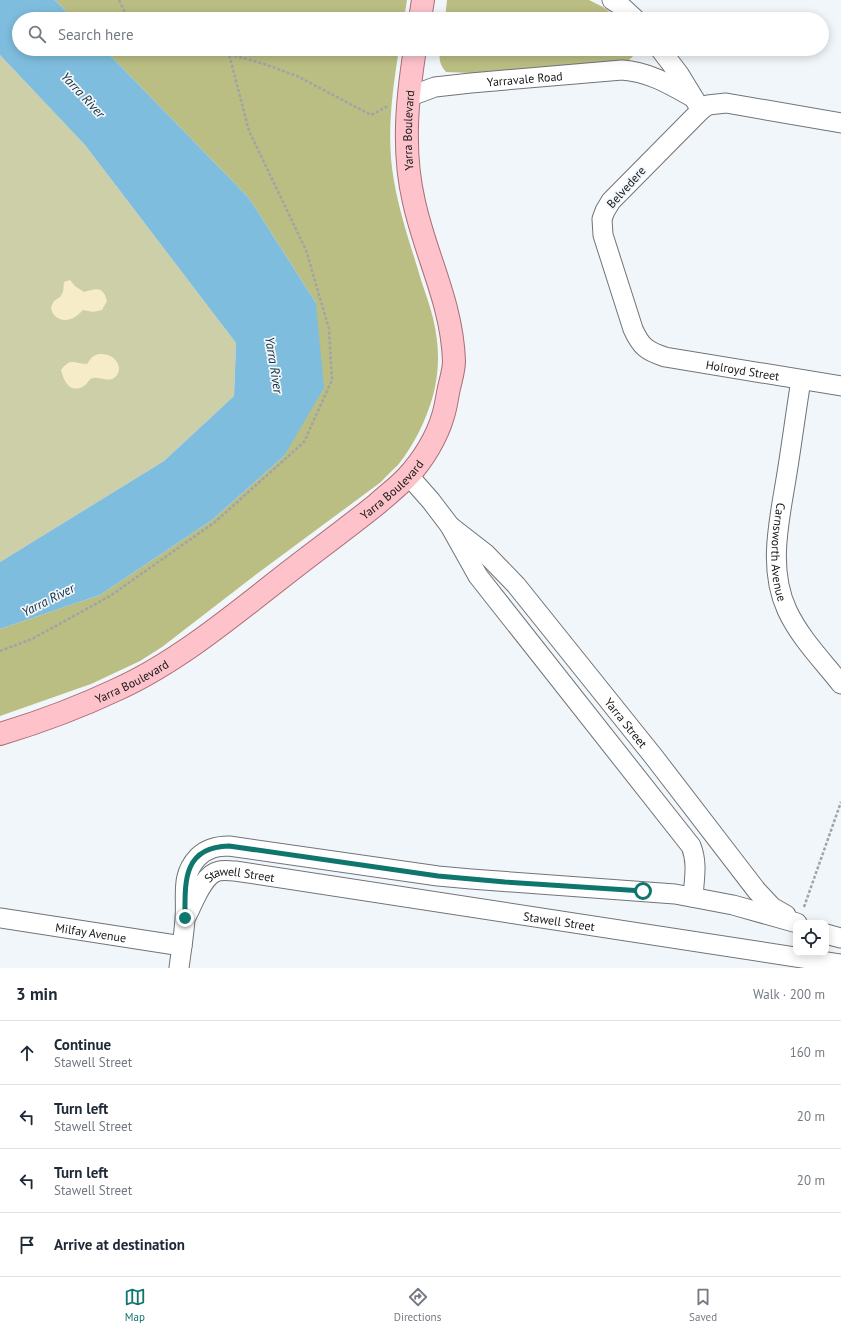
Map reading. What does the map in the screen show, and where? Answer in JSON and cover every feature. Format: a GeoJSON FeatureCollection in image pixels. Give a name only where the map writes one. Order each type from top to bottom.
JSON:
{"type":"FeatureCollection","features":[{"type":"Feature","properties":{"kind":"main road"},"geometry":{"type":"LineString","coordinates":[[421,12],[423,0]]}},
{"type":"Feature","properties":{"kind":"main road","name":"Yarra Boulevard"},"geometry":{"type":"LineString","coordinates":[[0,734],[49,718],[119,689],[169,661],[354,523],[408,476],[423,457],[443,418],[454,363],[450,322],[446,304],[414,203],[410,182],[406,140],[398,102],[413,56]]}},
{"type":"Feature","properties":{"kind":"street"},"geometry":{"type":"LineString","coordinates":[[612,0],[627,12]]}},
{"type":"Feature","properties":{"kind":"street"},"geometry":{"type":"LineString","coordinates":[[642,73],[655,56]]}},
{"type":"Feature","properties":{"kind":"street"},"geometry":{"type":"LineString","coordinates":[[665,56],[679,74],[697,104],[708,105],[726,103],[841,123]]}},
{"type":"Feature","properties":{"kind":"street","name":"Yarravale Road"},"geometry":{"type":"LineString","coordinates":[[398,102],[435,87],[622,70],[636,71],[651,75],[697,104]]}},
{"type":"Feature","properties":{"kind":"street","name":"Belvedere"},"geometry":{"type":"LineString","coordinates":[[646,349],[638,340],[633,329],[603,235],[602,218],[611,200],[697,104]]}},
{"type":"Feature","properties":{"kind":"street","name":"Holroyd Street"},"geometry":{"type":"LineString","coordinates":[[646,349],[665,357],[841,386]]}},
{"type":"Feature","properties":{"kind":"street","name":"Carnsworth Avenue"},"geometry":{"type":"LineString","coordinates":[[802,380],[778,526],[776,572],[784,603],[797,628],[841,684]]}},
{"type":"Feature","properties":{"kind":"street","name":"Yarra Street"},"geometry":{"type":"LineString","coordinates":[[408,476],[431,501],[450,526],[478,576],[691,846],[695,864],[693,897]]}},
{"type":"Feature","properties":{"kind":"street","name":"Yarra Street"},"geometry":{"type":"LineString","coordinates":[[450,526],[486,554],[516,585],[654,757],[757,891],[772,907],[799,919]]}},
{"type":"Feature","properties":{"kind":"street","name":"Stawell Street"},"geometry":{"type":"LineString","coordinates":[[185,918],[185,885],[187,874],[191,865],[208,849],[218,846],[229,846],[438,876],[643,891],[693,897],[799,919]]}},
{"type":"Feature","properties":{"kind":"street","name":"Stawell Street"},"geometry":{"type":"LineString","coordinates":[[185,918],[202,884],[210,875],[218,871],[235,871],[609,927],[841,964]]}},
{"type":"Feature","properties":{"kind":"street","name":"Milfay Avenue"},"geometry":{"type":"LineString","coordinates":[[0,918],[182,946]]}},
{"type":"Feature","properties":{"kind":"street"},"geometry":{"type":"LineString","coordinates":[[179,968],[185,918]]}},
{"type":"Feature","properties":{"kind":"street"},"geometry":{"type":"LineString","coordinates":[[829,935],[841,938]]}},
{"type":"Feature","properties":{"kind":"path"},"geometry":{"type":"LineString","coordinates":[[119,0],[125,12]]}},
{"type":"Feature","properties":{"kind":"path"},"geometry":{"type":"LineString","coordinates":[[0,651],[32,639],[110,596],[215,522],[304,442],[332,380],[329,329],[306,250],[249,131],[230,56]]}},
{"type":"Feature","properties":{"kind":"path"},"geometry":{"type":"LineString","coordinates":[[236,56],[297,76],[371,114],[398,102]]}},
{"type":"Feature","properties":{"kind":"path"},"geometry":{"type":"LineString","coordinates":[[799,919],[841,802]]}},
{"type":"Feature","properties":{"kind":"green space"},"geometry":{"type":"Polygon","coordinates":[[[55,0],[407,0],[405,12],[67,12],[55,0]]]}},
{"type":"Feature","properties":{"kind":"green space"},"geometry":{"type":"Polygon","coordinates":[[[447,0],[589,0],[610,12],[446,12],[447,0]]]}},
{"type":"Feature","properties":{"kind":"green space"},"geometry":{"type":"Polygon","coordinates":[[[0,55],[85,145],[236,343],[234,396],[164,461],[0,562],[0,55]]]}},
{"type":"Feature","properties":{"kind":"green space"},"geometry":{"type":"Polygon","coordinates":[[[111,56],[398,56],[394,82],[390,132],[390,148],[394,181],[403,220],[433,318],[438,348],[437,376],[431,404],[419,432],[398,465],[381,482],[258,573],[162,647],[140,661],[91,684],[0,716],[0,629],[100,595],[212,520],[284,456],[316,303],[249,198],[111,56]]]}},
{"type":"Feature","properties":{"kind":"green space"},"geometry":{"type":"Polygon","coordinates":[[[440,56],[633,56],[619,66],[471,73],[446,72],[440,61],[440,56]]]}},
{"type":"Feature","properties":{"kind":"sand"},"geometry":{"type":"Polygon","coordinates":[[[70,280],[75,286],[84,292],[95,289],[101,290],[107,301],[102,310],[93,312],[83,310],[75,317],[65,320],[56,317],[53,314],[51,307],[54,301],[60,297],[63,292],[64,282],[70,280]]]}},
{"type":"Feature","properties":{"kind":"sand"},"geometry":{"type":"Polygon","coordinates":[[[98,354],[107,355],[116,360],[119,366],[117,375],[109,380],[95,378],[91,379],[85,385],[75,389],[68,386],[61,370],[64,366],[70,362],[87,364],[92,357],[98,354]]]}},
{"type":"Feature","properties":{"kind":"water","name":"Yarra River"},"geometry":{"type":"Polygon","coordinates":[[[0,0],[55,0],[67,12],[12,12],[12,56],[111,56],[249,198],[316,303],[324,388],[284,456],[212,520],[100,595],[0,629],[0,562],[164,461],[234,396],[236,343],[85,145],[0,55],[0,0]]]}},
{"type":"Feature","properties":{"kind":"route"},"geometry":{"type":"LineString","coordinates":[[185,918],[185,885],[187,874],[191,865],[208,849],[218,846],[229,846],[438,876],[643,891]]}}]}
